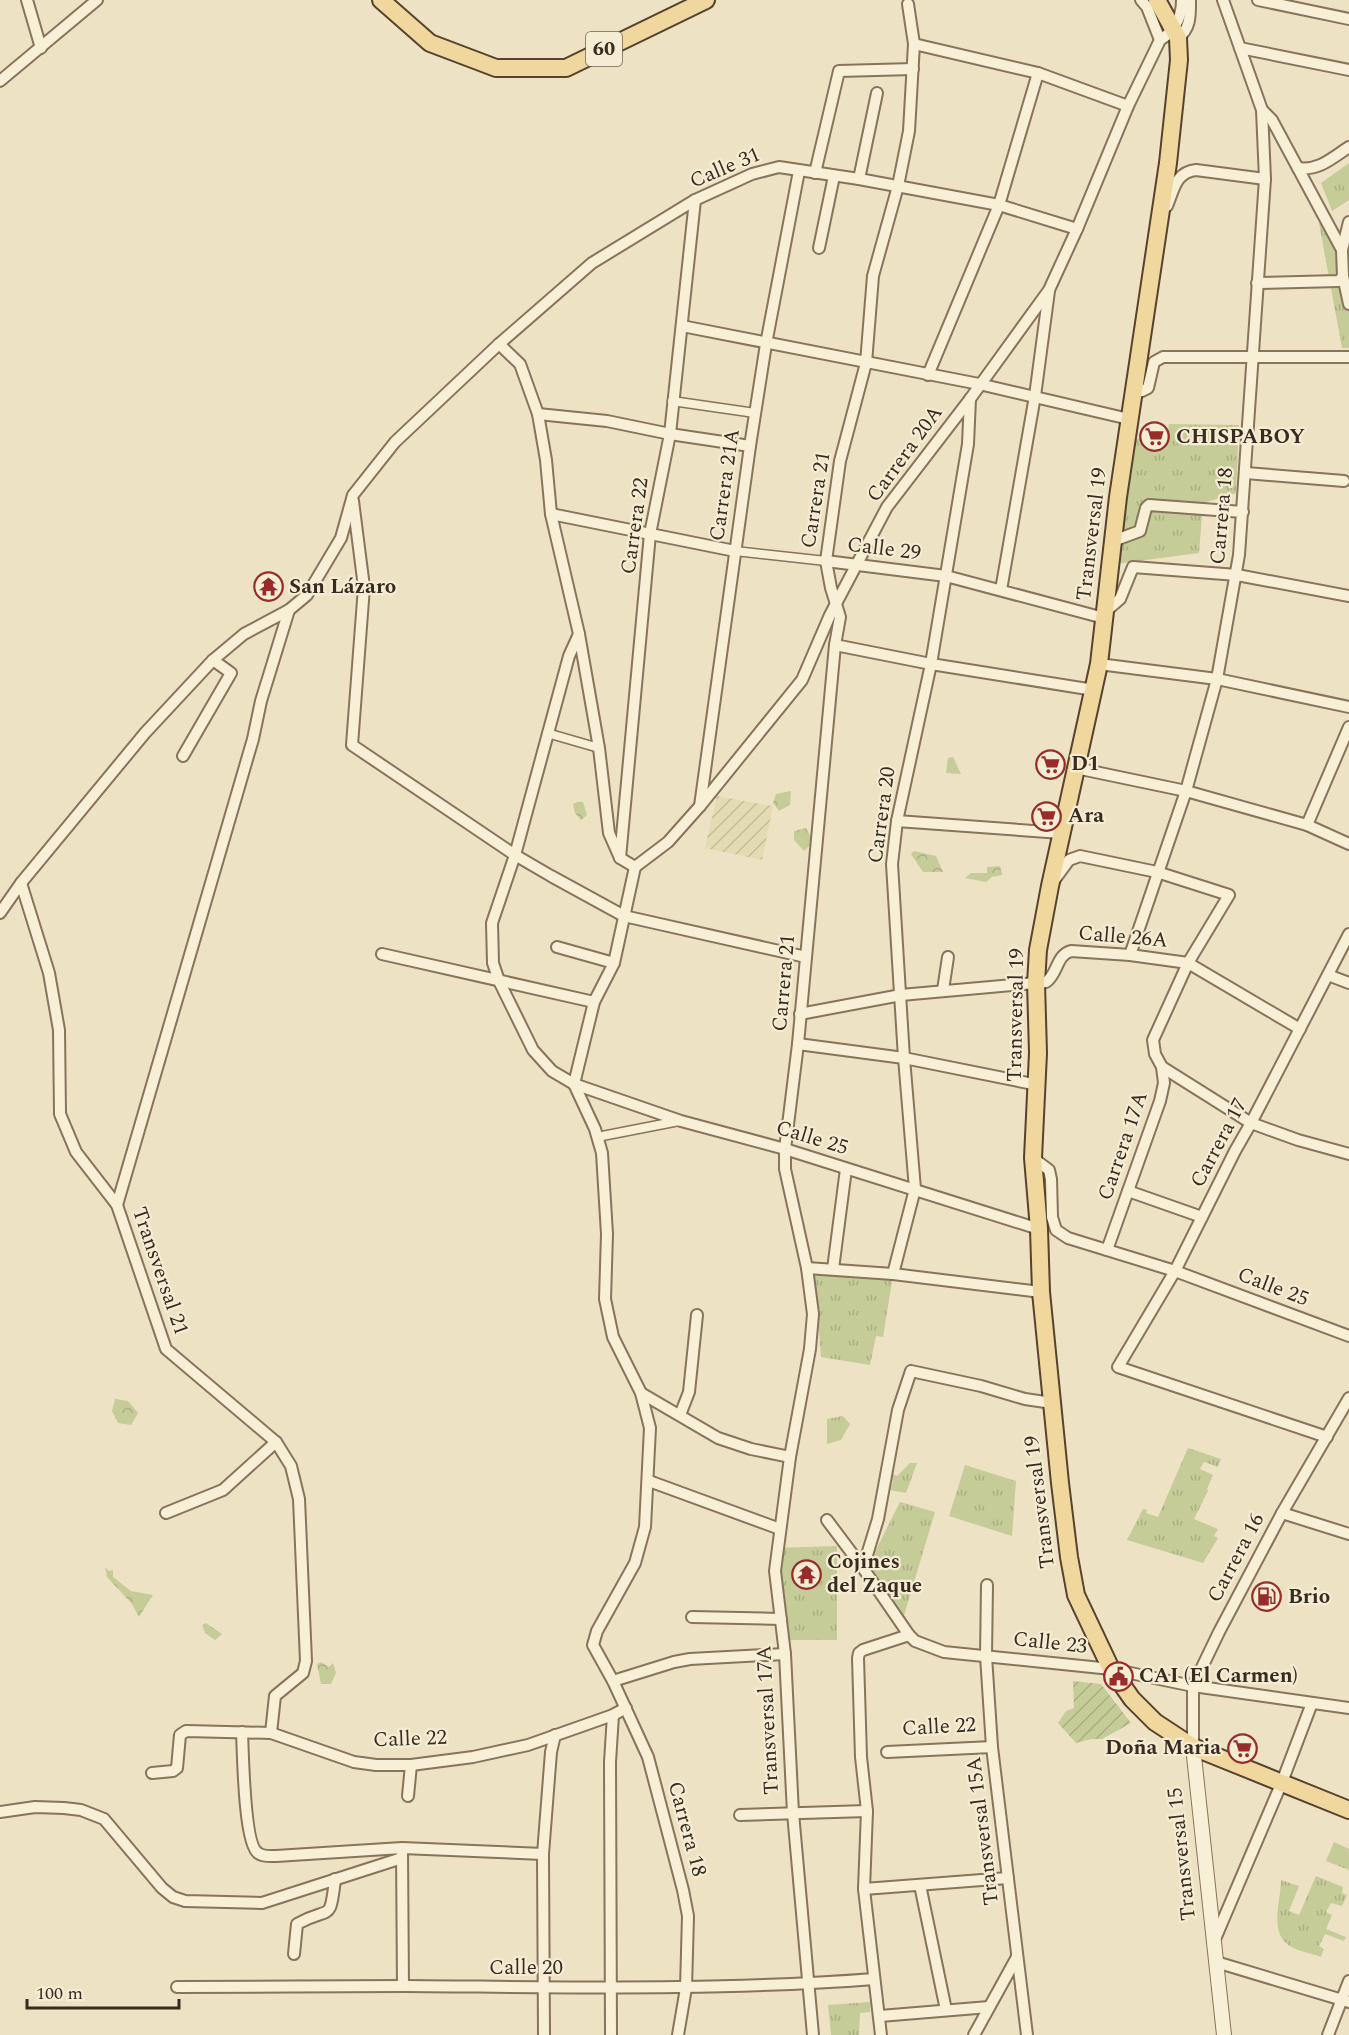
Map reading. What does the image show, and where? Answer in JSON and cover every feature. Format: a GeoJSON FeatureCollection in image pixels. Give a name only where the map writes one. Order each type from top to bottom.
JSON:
{"type":"FeatureCollection","features":[{"type":"Feature","properties":{"kind":"main road","name":"60"},"geometry":{"type":"LineString","coordinates":[[381,0],[430,43],[496,68],[566,68],[706,0]]}},
{"type":"Feature","properties":{"kind":"main road"},"geometry":{"type":"LineString","coordinates":[[1157,0],[1169,35]]}},
{"type":"Feature","properties":{"kind":"main road","name":"Transversal 19"},"geometry":{"type":"LineString","coordinates":[[1111,1669],[1076,1595],[1069,1557],[1052,1403],[1041,1292],[1039,1228],[1033,1158],[1038,1085],[1036,984],[1038,950],[1050,886],[1099,664],[1113,541],[1160,220],[1179,60],[1169,35]]}},
{"type":"Feature","properties":{"kind":"main road"},"geometry":{"type":"LineString","coordinates":[[1111,1669],[1132,1699],[1155,1722],[1193,1747],[1349,1810]]}},
{"type":"Feature","properties":{"kind":"street"},"geometry":{"type":"LineString","coordinates":[[27,0],[41,48]]}},
{"type":"Feature","properties":{"kind":"street"},"geometry":{"type":"LineString","coordinates":[[0,81],[97,0]]}},
{"type":"Feature","properties":{"kind":"street"},"geometry":{"type":"LineString","coordinates":[[1141,0],[1169,35]]}},
{"type":"Feature","properties":{"kind":"street"},"geometry":{"type":"LineString","coordinates":[[1169,35],[1180,18],[1182,0]]}},
{"type":"Feature","properties":{"kind":"street"},"geometry":{"type":"LineString","coordinates":[[1169,35],[1185,33],[1189,24],[1191,0]]}},
{"type":"Feature","properties":{"kind":"street","name":"Carrera 18"},"geometry":{"type":"LineString","coordinates":[[1130,955],[1186,791],[1217,679],[1237,575],[1265,179],[1262,110],[1223,0]]}},
{"type":"Feature","properties":{"kind":"street"},"geometry":{"type":"LineString","coordinates":[[1258,0],[1349,19]]}},
{"type":"Feature","properties":{"kind":"street","name":"Carrera 21"},"geometry":{"type":"LineString","coordinates":[[807,1268],[784,1169],[784,1149],[798,1044],[835,645],[840,617],[826,561],[840,461],[866,363],[873,276],[898,186],[909,131],[914,44],[908,4]]}},
{"type":"Feature","properties":{"kind":"street","name":"Carrera 20A"},"geometry":{"type":"LineString","coordinates":[[635,867],[668,842],[802,680],[836,604],[887,507],[970,399],[1049,290],[1128,106],[1169,35]]}},
{"type":"Feature","properties":{"kind":"street"},"geometry":{"type":"LineString","coordinates":[[914,44],[1038,73],[1128,106]]}},
{"type":"Feature","properties":{"kind":"street"},"geometry":{"type":"LineString","coordinates":[[1240,48],[1349,70]]}},
{"type":"Feature","properties":{"kind":"street"},"geometry":{"type":"LineString","coordinates":[[815,173],[839,71],[913,69]]}},
{"type":"Feature","properties":{"kind":"street"},"geometry":{"type":"LineString","coordinates":[[928,375],[999,206],[1038,73]]}},
{"type":"Feature","properties":{"kind":"street"},"geometry":{"type":"LineString","coordinates":[[859,179],[876,93]]}},
{"type":"Feature","properties":{"kind":"street"},"geometry":{"type":"LineString","coordinates":[[1262,110],[1272,120],[1342,250]]}},
{"type":"Feature","properties":{"kind":"street"},"geometry":{"type":"LineString","coordinates":[[1298,168],[1309,170],[1321,166],[1349,147]]}},
{"type":"Feature","properties":{"kind":"street","name":"Calle 31"},"geometry":{"type":"LineString","coordinates":[[353,495],[395,442],[499,344],[592,262],[695,200],[752,174],[779,167],[859,179],[999,206],[1077,229]]}},
{"type":"Feature","properties":{"kind":"street"},"geometry":{"type":"LineString","coordinates":[[1160,220],[1179,177],[1186,171],[1196,170],[1265,179]]}},
{"type":"Feature","properties":{"kind":"street","name":"Carrera 21A"},"geometry":{"type":"LineString","coordinates":[[700,806],[755,413],[799,171]]}},
{"type":"Feature","properties":{"kind":"street"},"geometry":{"type":"LineString","coordinates":[[819,248],[834,176]]}},
{"type":"Feature","properties":{"kind":"street","name":"Carrera 22"},"geometry":{"type":"LineString","coordinates":[[620,858],[650,534],[670,434],[695,200]]}},
{"type":"Feature","properties":{"kind":"street"},"geometry":{"type":"LineString","coordinates":[[1349,222],[1342,250],[1341,278],[1349,304]]}},
{"type":"Feature","properties":{"kind":"street"},"geometry":{"type":"LineString","coordinates":[[1257,283],[1341,278]]}},
{"type":"Feature","properties":{"kind":"street"},"geometry":{"type":"LineString","coordinates":[[1001,590],[1035,396],[1049,290]]}},
{"type":"Feature","properties":{"kind":"street"},"geometry":{"type":"LineString","coordinates":[[682,326],[979,384],[1130,418]]}},
{"type":"Feature","properties":{"kind":"street"},"geometry":{"type":"LineString","coordinates":[[499,344],[520,364],[538,414],[546,460],[551,514],[579,634],[609,833],[620,858],[635,867],[614,963],[594,1002],[574,1084],[602,1153],[607,1234],[604,1299],[613,1337],[640,1393],[650,1428],[649,1481],[780,1529]]}},
{"type":"Feature","properties":{"kind":"street"},"geometry":{"type":"LineString","coordinates":[[1134,392],[1148,388],[1154,362],[1158,358],[1349,357]]}},
{"type":"Feature","properties":{"kind":"street","name":"Carrera 20"},"geometry":{"type":"LineString","coordinates":[[894,1274],[915,1189],[892,864],[897,821],[931,664],[946,576],[968,444],[970,399]]}},
{"type":"Feature","properties":{"kind":"street"},"geometry":{"type":"LineString","coordinates":[[672,401],[755,413]]}},
{"type":"Feature","properties":{"kind":"street"},"geometry":{"type":"LineString","coordinates":[[538,414],[607,421],[670,434],[750,446]]}},
{"type":"Feature","properties":{"kind":"street"},"geometry":{"type":"LineString","coordinates":[[1246,473],[1344,481]]}},
{"type":"Feature","properties":{"kind":"street"},"geometry":{"type":"LineString","coordinates":[[0,913],[21,883],[145,733],[213,660],[244,634],[289,610],[307,595],[340,538],[353,495]]}},
{"type":"Feature","properties":{"kind":"street"},"geometry":{"type":"LineString","coordinates":[[353,495],[364,587],[352,746],[515,855],[624,916],[806,957]]}},
{"type":"Feature","properties":{"kind":"street"},"geometry":{"type":"LineString","coordinates":[[1113,541],[1140,531],[1146,508],[1149,505],[1243,512]]}},
{"type":"Feature","properties":{"kind":"street","name":"Calle 29"},"geometry":{"type":"LineString","coordinates":[[551,514],[735,550],[946,576],[1105,615]]}},
{"type":"Feature","properties":{"kind":"street"},"geometry":{"type":"LineString","coordinates":[[1105,615],[1120,599],[1134,567],[1237,575],[1349,596]]}},
{"type":"Feature","properties":{"kind":"street"},"geometry":{"type":"LineString","coordinates":[[117,1205],[289,610]]}},
{"type":"Feature","properties":{"kind":"street","name":"Calle 25"},"geometry":{"type":"LineString","coordinates":[[579,634],[569,656],[515,855],[492,923],[493,963],[499,981],[533,1050],[552,1071],[574,1084],[681,1121],[784,1149],[1039,1228]]}},
{"type":"Feature","properties":{"kind":"street"},"geometry":{"type":"LineString","coordinates":[[835,645],[931,664],[1094,690]]}},
{"type":"Feature","properties":{"kind":"street"},"geometry":{"type":"LineString","coordinates":[[183,756],[231,673],[213,660]]}},
{"type":"Feature","properties":{"kind":"street"},"geometry":{"type":"LineString","coordinates":[[1099,664],[1217,679],[1349,707]]}},
{"type":"Feature","properties":{"kind":"street"},"geometry":{"type":"LineString","coordinates":[[1307,825],[1349,727]]}},
{"type":"Feature","properties":{"kind":"street"},"geometry":{"type":"LineString","coordinates":[[547,733],[598,748]]}},
{"type":"Feature","properties":{"kind":"street"},"geometry":{"type":"LineString","coordinates":[[1076,768],[1186,791],[1307,825],[1349,844]]}},
{"type":"Feature","properties":{"kind":"street"},"geometry":{"type":"LineString","coordinates":[[897,821],[1061,833]]}},
{"type":"Feature","properties":{"kind":"street"},"geometry":{"type":"LineString","coordinates":[[1050,886],[1069,860],[1080,856],[1157,872]]}},
{"type":"Feature","properties":{"kind":"street","name":"Carrera 17A"},"geometry":{"type":"LineString","coordinates":[[1107,1250],[1160,1101],[1164,1083],[1162,1066],[1155,1054],[1153,1040],[1188,963],[1229,895],[1157,872]]}},
{"type":"Feature","properties":{"kind":"street","name":"Transversal 21"},"geometry":{"type":"LineString","coordinates":[[21,883],[49,973],[59,1030],[60,1114],[76,1152],[117,1205],[166,1349],[276,1442],[291,1466],[299,1499],[306,1661],[303,1673],[275,1696],[271,1733]]}},
{"type":"Feature","properties":{"kind":"street","name":"Carrera 17"},"geometry":{"type":"LineString","coordinates":[[1327,1437],[1118,1367],[1175,1271],[1349,934]]}},
{"type":"Feature","properties":{"kind":"street"},"geometry":{"type":"LineString","coordinates":[[557,947],[614,963]]}},
{"type":"Feature","properties":{"kind":"street","name":"Calle 26A"},"geometry":{"type":"LineString","coordinates":[[1036,984],[1046,982],[1053,977],[1060,957],[1065,952],[1071,951],[1130,955],[1188,963],[1300,1029]]}},
{"type":"Feature","properties":{"kind":"street"},"geometry":{"type":"LineString","coordinates":[[382,954],[594,1002]]}},
{"type":"Feature","properties":{"kind":"street"},"geometry":{"type":"LineString","coordinates":[[943,990],[948,957]]}},
{"type":"Feature","properties":{"kind":"street"},"geometry":{"type":"LineString","coordinates":[[1328,975],[1349,983]]}},
{"type":"Feature","properties":{"kind":"street"},"geometry":{"type":"LineString","coordinates":[[800,1014],[901,995],[1036,984]]}},
{"type":"Feature","properties":{"kind":"street"},"geometry":{"type":"LineString","coordinates":[[798,1044],[904,1058],[1038,1085]]}},
{"type":"Feature","properties":{"kind":"street"},"geometry":{"type":"LineString","coordinates":[[1162,1066],[1251,1123],[1298,1140],[1349,1154]]}},
{"type":"Feature","properties":{"kind":"street"},"geometry":{"type":"LineString","coordinates":[[597,1137],[681,1121]]}},
{"type":"Feature","properties":{"kind":"street","name":"Calle 25"},"geometry":{"type":"LineString","coordinates":[[1033,1158],[1049,1170],[1052,1179],[1052,1217],[1056,1230],[1068,1238],[1175,1271],[1349,1336]]}},
{"type":"Feature","properties":{"kind":"street"},"geometry":{"type":"LineString","coordinates":[[833,1269],[846,1169]]}},
{"type":"Feature","properties":{"kind":"street"},"geometry":{"type":"LineString","coordinates":[[1128,1191],[1202,1217]]}},
{"type":"Feature","properties":{"kind":"street"},"geometry":{"type":"LineString","coordinates":[[807,1268],[894,1274],[1041,1292]]}},
{"type":"Feature","properties":{"kind":"street","name":"Transversal 17A"},"geometry":{"type":"LineString","coordinates":[[807,1268],[813,1314],[810,1349],[790,1457],[775,1571],[785,1654],[793,1813],[813,2035]]}},
{"type":"Feature","properties":{"kind":"street"},"geometry":{"type":"LineString","coordinates":[[680,1415],[689,1392],[697,1315]]}},
{"type":"Feature","properties":{"kind":"street"},"geometry":{"type":"LineString","coordinates":[[863,1568],[878,1519],[898,1410],[911,1371],[981,1386],[1025,1399],[1052,1403]]}},
{"type":"Feature","properties":{"kind":"street"},"geometry":{"type":"LineString","coordinates":[[640,1393],[718,1438],[751,1449],[790,1457]]}},
{"type":"Feature","properties":{"kind":"street","name":"Carrera 16"},"geometry":{"type":"LineString","coordinates":[[1193,1747],[1193,1686],[1282,1513],[1349,1398]]}},
{"type":"Feature","properties":{"kind":"street"},"geometry":{"type":"LineString","coordinates":[[166,1513],[223,1490],[276,1442]]}},
{"type":"Feature","properties":{"kind":"street","name":"Carrera 18"},"geometry":{"type":"LineString","coordinates":[[649,1481],[645,1527],[635,1563],[597,1631],[593,1645],[613,1681],[648,1757],[683,1890],[688,1916],[686,1988],[678,2035]]}},
{"type":"Feature","properties":{"kind":"street"},"geometry":{"type":"LineString","coordinates":[[1282,1513],[1349,1534]]}},
{"type":"Feature","properties":{"kind":"street"},"geometry":{"type":"LineString","coordinates":[[827,1520],[909,1635],[859,1653],[861,1757],[867,1811],[864,1889],[881,2035]]}},
{"type":"Feature","properties":{"kind":"street","name":"Transversal 15A"},"geometry":{"type":"LineString","coordinates":[[987,1585],[986,1656],[993,1747],[1027,2035]]}},
{"type":"Feature","properties":{"kind":"street"},"geometry":{"type":"LineString","coordinates":[[692,1617],[781,1618]]}},
{"type":"Feature","properties":{"kind":"street","name":"Calle 23"},"geometry":{"type":"LineString","coordinates":[[909,1635],[915,1641],[944,1652],[1111,1669],[1193,1686],[1349,1708]]}},
{"type":"Feature","properties":{"kind":"street"},"geometry":{"type":"LineString","coordinates":[[613,1681],[690,1659],[785,1654]]}},
{"type":"Feature","properties":{"kind":"street"},"geometry":{"type":"LineString","coordinates":[[1213,1942],[1282,1782],[1312,1703]]}},
{"type":"Feature","properties":{"kind":"street","name":"Calle 22"},"geometry":{"type":"LineString","coordinates":[[152,1773],[173,1771],[177,1768],[180,1735],[186,1731],[271,1733],[354,1762],[411,1766],[473,1757],[528,1745],[613,1715],[626,1708]]}},
{"type":"Feature","properties":{"kind":"street"},"geometry":{"type":"LineString","coordinates":[[612,2035],[610,1762],[613,1715]]}},
{"type":"Feature","properties":{"kind":"street"},"geometry":{"type":"LineString","coordinates":[[242,1732],[245,1794],[251,1843],[257,1853],[276,1856],[402,1853],[543,1854]]}},
{"type":"Feature","properties":{"kind":"street"},"geometry":{"type":"LineString","coordinates":[[544,2035],[543,1854],[551,1752],[555,1736]]}},
{"type":"Feature","properties":{"kind":"street","name":"Calle 22"},"geometry":{"type":"LineString","coordinates":[[887,1752],[993,1747]]}},
{"type":"Feature","properties":{"kind":"street","name":"Transversal 15"},"geometry":{"type":"LineString","coordinates":[[1193,1747],[1224,2035]]}},
{"type":"Feature","properties":{"kind":"street"},"geometry":{"type":"LineString","coordinates":[[408,1796],[411,1766]]}},
{"type":"Feature","properties":{"kind":"street"},"geometry":{"type":"LineString","coordinates":[[0,1812],[35,1808],[64,1808],[81,1810],[104,1819],[162,1888],[173,1897],[185,1901],[262,1903],[335,1879],[402,1853]]}},
{"type":"Feature","properties":{"kind":"street"},"geometry":{"type":"LineString","coordinates":[[740,1815],[867,1811]]}},
{"type":"Feature","properties":{"kind":"street"},"geometry":{"type":"LineString","coordinates":[[402,1853],[403,1986]]}},
{"type":"Feature","properties":{"kind":"street"},"geometry":{"type":"LineString","coordinates":[[864,1889],[1008,1878]]}},
{"type":"Feature","properties":{"kind":"street"},"geometry":{"type":"LineString","coordinates":[[294,1954],[297,1924],[327,1913],[331,1909],[335,1879]]}},
{"type":"Feature","properties":{"kind":"street"},"geometry":{"type":"LineString","coordinates":[[920,1885],[946,2010]]}},
{"type":"Feature","properties":{"kind":"street"},"geometry":{"type":"LineString","coordinates":[[974,2035],[1018,1957]]}},
{"type":"Feature","properties":{"kind":"street"},"geometry":{"type":"LineString","coordinates":[[1215,1962],[1345,2001]]}},
{"type":"Feature","properties":{"kind":"street","name":"Calle 20"},"geometry":{"type":"LineString","coordinates":[[177,1987],[686,1988],[808,1984],[874,1979]]}},
{"type":"Feature","properties":{"kind":"street"},"geometry":{"type":"LineString","coordinates":[[1328,2035],[1345,2001],[1349,1982]]}},
{"type":"Feature","properties":{"kind":"street"},"geometry":{"type":"LineString","coordinates":[[880,2016],[989,2007]]}},
{"type":"Feature","properties":{"kind":"shaded area"},"geometry":{"type":"Polygon","coordinates":[[[717,796],[773,806],[762,860],[705,848],[717,796]]]}},
{"type":"Feature","properties":{"kind":"green space"},"geometry":{"type":"Polygon","coordinates":[[[1349,163],[1349,200],[1332,211],[1321,183],[1349,163]]]}},
{"type":"Feature","properties":{"kind":"green space"},"geometry":{"type":"Polygon","coordinates":[[[1334,221],[1349,251],[1349,348],[1342,348],[1319,223],[1334,221]]]}},
{"type":"Feature","properties":{"kind":"green space"},"geometry":{"type":"Polygon","coordinates":[[[1169,424],[1239,425],[1236,493],[1203,503],[1199,553],[1108,565],[1124,443],[1144,437],[1167,436],[1169,424]]]}},
{"type":"Feature","properties":{"kind":"green space"},"geometry":{"type":"Polygon","coordinates":[[[953,757],[961,774],[946,773],[948,758],[953,757]]]}},
{"type":"Feature","properties":{"kind":"green space"},"geometry":{"type":"Polygon","coordinates":[[[791,791],[790,805],[779,811],[773,803],[776,794],[791,791]]]}},
{"type":"Feature","properties":{"kind":"green space"},"geometry":{"type":"Polygon","coordinates":[[[583,802],[587,815],[581,820],[575,813],[573,804],[583,802]]]}},
{"type":"Feature","properties":{"kind":"green space"},"geometry":{"type":"Polygon","coordinates":[[[806,828],[814,842],[804,851],[794,840],[794,831],[806,828]]]}},
{"type":"Feature","properties":{"kind":"green space"},"geometry":{"type":"Polygon","coordinates":[[[914,851],[936,856],[943,872],[923,872],[911,854],[914,851]]]}},
{"type":"Feature","properties":{"kind":"green space"},"geometry":{"type":"Polygon","coordinates":[[[1000,866],[1002,875],[992,877],[986,882],[965,878],[971,873],[987,873],[987,867],[1000,866]]]}},
{"type":"Feature","properties":{"kind":"green space"},"geometry":{"type":"Polygon","coordinates":[[[814,1270],[893,1276],[883,1337],[876,1336],[870,1365],[821,1357],[814,1270]]]}},
{"type":"Feature","properties":{"kind":"green space"},"geometry":{"type":"Polygon","coordinates":[[[115,1399],[128,1401],[138,1413],[131,1425],[118,1423],[112,1411],[115,1399]]]}},
{"type":"Feature","properties":{"kind":"green space"},"geometry":{"type":"Polygon","coordinates":[[[843,1416],[850,1424],[841,1440],[827,1444],[827,1419],[843,1416]]]}},
{"type":"Feature","properties":{"kind":"green space"},"geometry":{"type":"Polygon","coordinates":[[[1188,1448],[1221,1459],[1218,1467],[1204,1462],[1200,1469],[1213,1475],[1194,1519],[1218,1529],[1214,1536],[1218,1538],[1203,1563],[1127,1540],[1143,1509],[1147,1510],[1146,1513],[1158,1517],[1188,1448]]]}},
{"type":"Feature","properties":{"kind":"green space"},"geometry":{"type":"Polygon","coordinates":[[[910,1463],[917,1463],[906,1493],[890,1490],[893,1481],[890,1478],[891,1473],[897,1476],[910,1463]]]}},
{"type":"Feature","properties":{"kind":"green space"},"geometry":{"type":"Polygon","coordinates":[[[965,1465],[1016,1481],[1012,1536],[949,1516],[965,1465]]]}},
{"type":"Feature","properties":{"kind":"green space"},"geometry":{"type":"Polygon","coordinates":[[[900,1502],[935,1512],[903,1619],[868,1566],[900,1502]]]}},
{"type":"Feature","properties":{"kind":"green space"},"geometry":{"type":"Polygon","coordinates":[[[837,1546],[837,1640],[781,1640],[774,1548],[837,1546]]]}},
{"type":"Feature","properties":{"kind":"green space"},"geometry":{"type":"Polygon","coordinates":[[[105,1567],[109,1571],[113,1570],[113,1577],[131,1591],[153,1595],[139,1617],[132,1604],[107,1577],[105,1567]]]}},
{"type":"Feature","properties":{"kind":"green space"},"geometry":{"type":"Polygon","coordinates":[[[206,1623],[222,1634],[215,1640],[205,1633],[202,1625],[206,1623]]]}},
{"type":"Feature","properties":{"kind":"green space"},"geometry":{"type":"Polygon","coordinates":[[[321,1662],[329,1667],[333,1663],[336,1673],[331,1684],[321,1684],[317,1664],[321,1662]]]}},
{"type":"Feature","properties":{"kind":"green space"},"geometry":{"type":"Polygon","coordinates":[[[1073,1681],[1101,1684],[1131,1723],[1102,1739],[1076,1743],[1058,1723],[1066,1711],[1074,1708],[1073,1681]]]}},
{"type":"Feature","properties":{"kind":"green space"},"geometry":{"type":"Polygon","coordinates":[[[1334,1842],[1349,1849],[1349,1870],[1326,1861],[1334,1842]]]}},
{"type":"Feature","properties":{"kind":"green space"},"geometry":{"type":"Polygon","coordinates":[[[1316,1876],[1343,1887],[1342,1893],[1347,1895],[1342,1906],[1331,1903],[1326,1912],[1332,1915],[1326,1929],[1346,1937],[1344,1941],[1325,1934],[1319,1946],[1324,1949],[1321,1957],[1289,1946],[1281,1937],[1277,1922],[1281,1880],[1299,1886],[1289,1911],[1299,1915],[1316,1876]]]}},
{"type":"Feature","properties":{"kind":"green space"},"geometry":{"type":"Polygon","coordinates":[[[870,2002],[870,2012],[860,2013],[859,2035],[831,2035],[828,2005],[870,2002]]]}},
{"type":"Feature","properties":{"kind":"place","name":"CHISPABOY"},"geometry":{"type":"Point","coordinates":[1155,437]}},
{"type":"Feature","properties":{"kind":"place","name":"San Lázaro"},"geometry":{"type":"Point","coordinates":[268,587]}},
{"type":"Feature","properties":{"kind":"place","name":"D1"},"geometry":{"type":"Point","coordinates":[1050,764]}},
{"type":"Feature","properties":{"kind":"place","name":"Ara"},"geometry":{"type":"Point","coordinates":[1047,816]}},
{"type":"Feature","properties":{"kind":"place","name":"Cojines del Zaque"},"geometry":{"type":"Point","coordinates":[806,1574]}},
{"type":"Feature","properties":{"kind":"place","name":"Brio"},"geometry":{"type":"Point","coordinates":[1267,1597]}},
{"type":"Feature","properties":{"kind":"place","name":"CAI (El Carmen)"},"geometry":{"type":"Point","coordinates":[1118,1676]}},
{"type":"Feature","properties":{"kind":"place","name":"Doña Maria"},"geometry":{"type":"Point","coordinates":[1242,1748]}}]}
